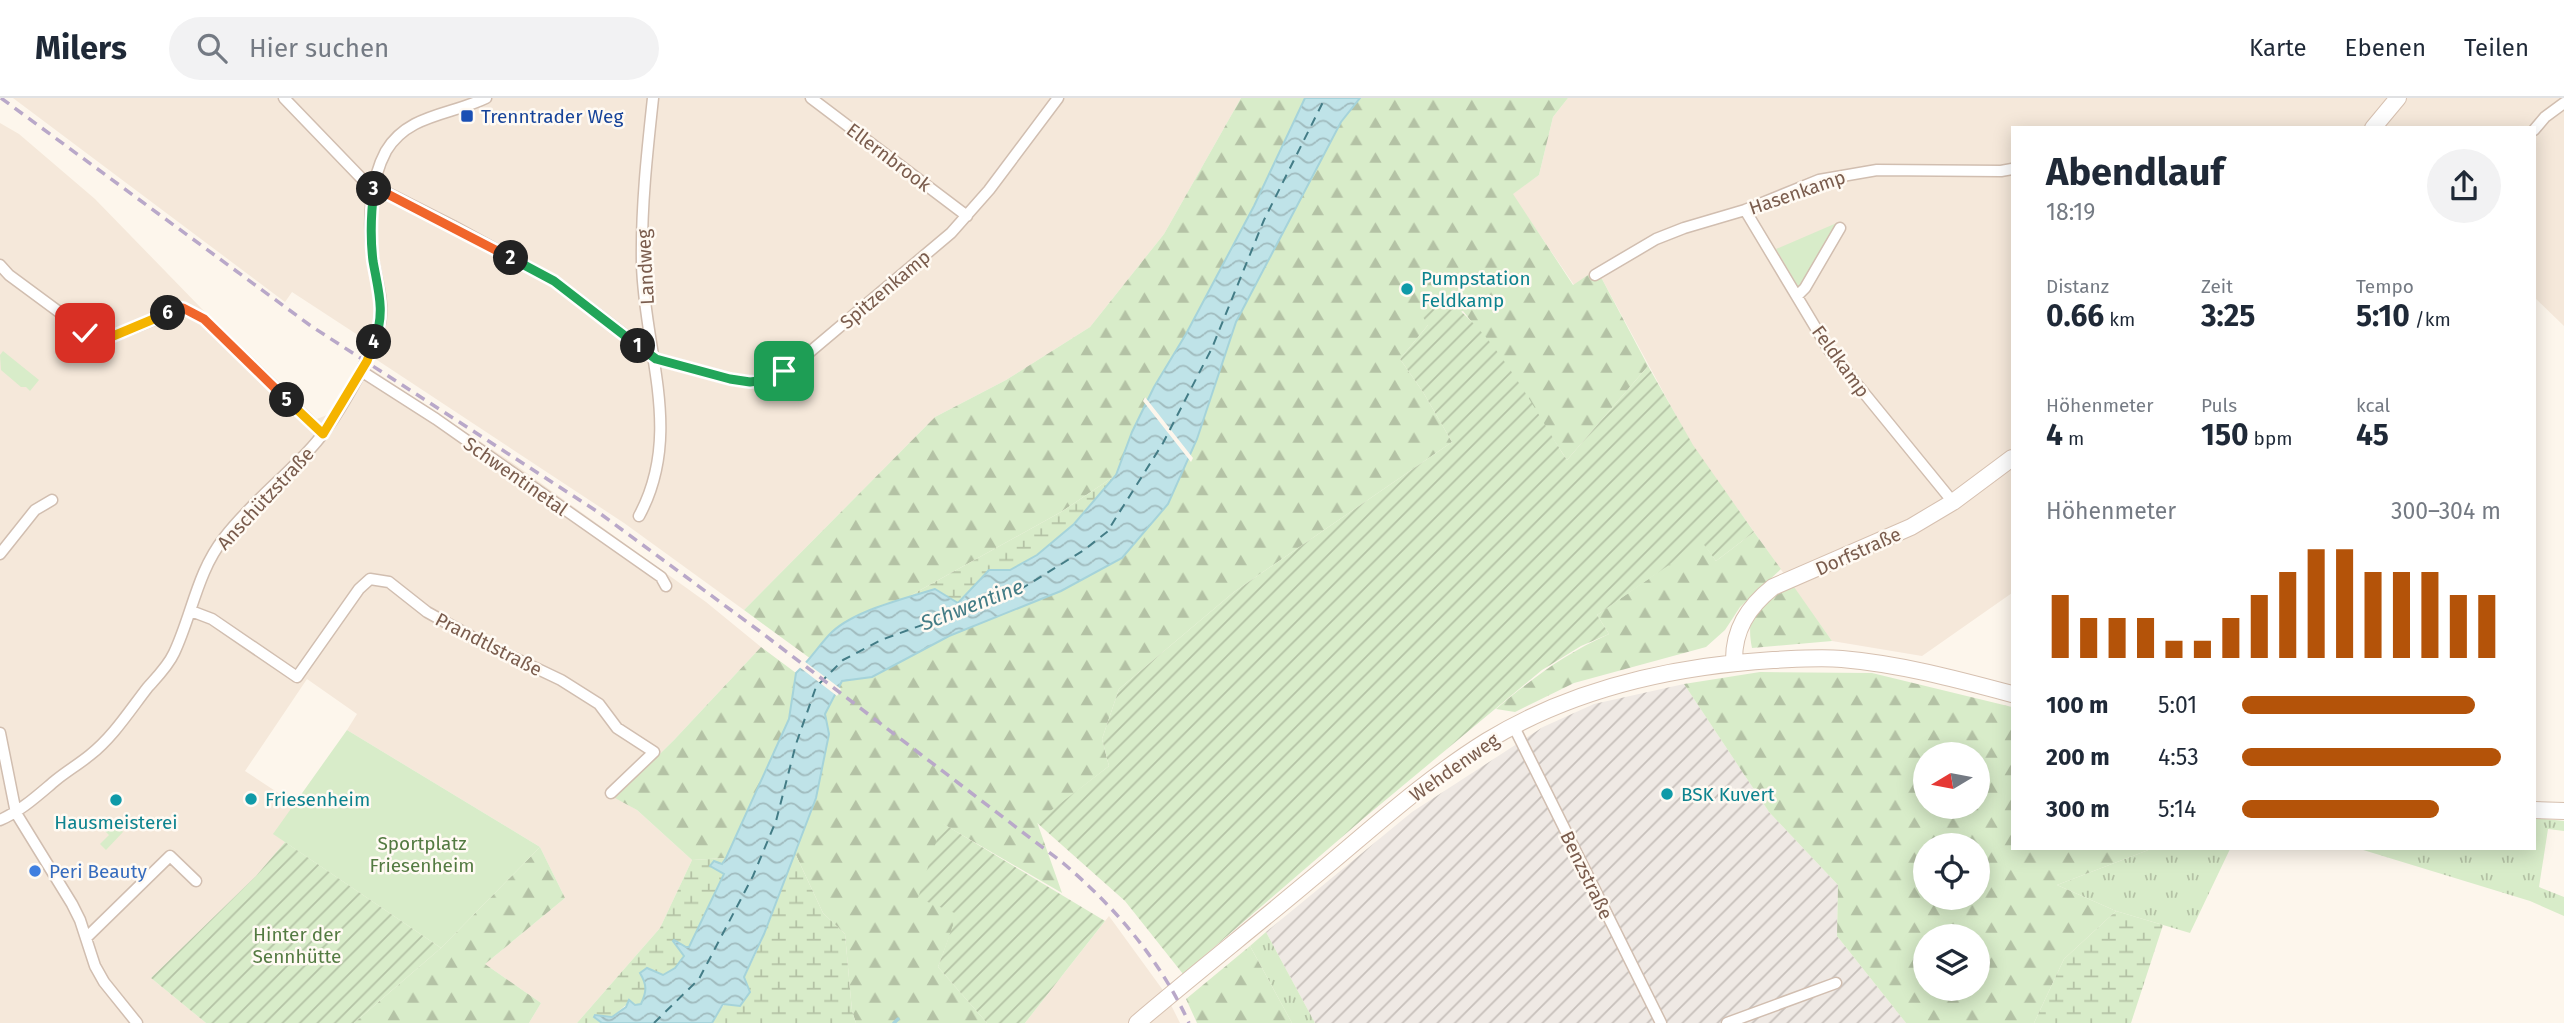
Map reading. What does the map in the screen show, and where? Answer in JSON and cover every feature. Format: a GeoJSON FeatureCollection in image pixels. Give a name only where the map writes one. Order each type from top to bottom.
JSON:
{"type":"FeatureCollection","features":[{"type":"Feature","properties":{"kind":"main road"},"geometry":{"type":"LineString","coordinates":[[2375,126],[2398,98]]}},
{"type":"Feature","properties":{"kind":"main road","name":"Dorfstraße"},"geometry":{"type":"LineString","coordinates":[[1734,663],[1734,645],[1740,625],[1758,599],[1773,587],[1888,538],[1953,502],[2011,459]]}},
{"type":"Feature","properties":{"kind":"main road","name":"Wehdenweg"},"geometry":{"type":"LineString","coordinates":[[1137,1023],[1423,787],[1486,742],[1578,698],[1693,668],[1734,663],[1839,659],[1880,663],[1942,675],[2011,694]]}},
{"type":"Feature","properties":{"kind":"main road"},"geometry":{"type":"LineString","coordinates":[[2536,810],[2564,811]]}},
{"type":"Feature","properties":{"kind":"street"},"geometry":{"type":"LineString","coordinates":[[284,98],[364,181],[374,187]]}},
{"type":"Feature","properties":{"kind":"street","name":"Anschützstraße"},"geometry":{"type":"LineString","coordinates":[[0,820],[16,813],[71,767],[91,754],[116,728],[172,657],[191,611],[198,583],[223,538],[324,432],[361,371],[377,335],[381,318],[371,234],[374,187],[385,153],[405,130],[427,117],[464,108],[486,98]]}},
{"type":"Feature","properties":{"kind":"street","name":"Landweg"},"geometry":{"type":"LineString","coordinates":[[639,516],[652,488],[661,429],[656,359],[642,266],[643,193],[653,98]]}},
{"type":"Feature","properties":{"kind":"street","name":"Ellernbrook"},"geometry":{"type":"LineString","coordinates":[[811,98],[967,216]]}},
{"type":"Feature","properties":{"kind":"street","name":"Spitzenkamp"},"geometry":{"type":"LineString","coordinates":[[374,187],[554,281],[656,359],[750,382],[775,376],[805,356],[951,233],[989,190],[1058,98]]}},
{"type":"Feature","properties":{"kind":"street"},"geometry":{"type":"LineString","coordinates":[[2536,128],[2564,103]]}},
{"type":"Feature","properties":{"kind":"street","name":"Hasenkamp"},"geometry":{"type":"LineString","coordinates":[[1595,275],[1626,254],[1656,239],[1745,210],[1819,180],[1877,170],[2011,169]]}},
{"type":"Feature","properties":{"kind":"street","name":"Feldkamp"},"geometry":{"type":"LineString","coordinates":[[1745,210],[1829,350],[1953,502]]}},
{"type":"Feature","properties":{"kind":"street"},"geometry":{"type":"LineString","coordinates":[[1798,295],[1805,288],[1840,228]]}},
{"type":"Feature","properties":{"kind":"street"},"geometry":{"type":"LineString","coordinates":[[0,265],[9,275],[97,340],[106,339],[183,308],[193,311],[324,432]]}},
{"type":"Feature","properties":{"kind":"street","name":"Schwentinetal"},"geometry":{"type":"LineString","coordinates":[[361,371],[436,419],[661,577],[666,586]]}},
{"type":"Feature","properties":{"kind":"street"},"geometry":{"type":"LineString","coordinates":[[0,554],[35,510],[52,500]]}},
{"type":"Feature","properties":{"kind":"street","name":"Prandtlstraße"},"geometry":{"type":"LineString","coordinates":[[191,611],[212,619],[297,677],[359,589],[370,579],[389,582],[428,612],[481,642],[561,680],[599,704],[617,728],[654,752],[611,793]]}},
{"type":"Feature","properties":{"kind":"street","name":"Benzstraße"},"geometry":{"type":"LineString","coordinates":[[1514,727],[1661,1023]]}},
{"type":"Feature","properties":{"kind":"street"},"geometry":{"type":"LineString","coordinates":[[0,733],[16,813],[72,904],[95,966],[104,982],[137,1023]]}},
{"type":"Feature","properties":{"kind":"street"},"geometry":{"type":"LineString","coordinates":[[86,938],[170,856],[196,881]]}},
{"type":"Feature","properties":{"kind":"street"},"geometry":{"type":"LineString","coordinates":[[1727,1023],[1836,983]]}},
{"type":"Feature","properties":{"kind":"shaded area"},"geometry":{"type":"Polygon","coordinates":[[[13,98],[1241,98],[1164,234],[1090,327],[1006,380],[935,417],[744,610],[624,523],[374,358],[367,341],[292,292],[285,302],[13,98]]]}},
{"type":"Feature","properties":{"kind":"shaded area"},"geometry":{"type":"Polygon","coordinates":[[[1568,98],[2564,98],[2564,326],[2536,299],[2536,126],[2011,126],[2011,594],[1922,656],[1832,641],[1692,445],[1602,279],[1574,285],[1512,194],[1539,175],[1553,117],[1568,98]]]}},
{"type":"Feature","properties":{"kind":"shaded area"},"geometry":{"type":"Polygon","coordinates":[[[0,123],[19,134],[95,199],[202,309],[317,419],[327,415],[359,361],[517,466],[706,602],[761,647],[616,797],[637,810],[692,860],[660,928],[577,1023],[529,1023],[541,1003],[485,964],[565,898],[540,847],[347,730],[357,714],[307,679],[245,771],[295,804],[274,834],[285,842],[256,876],[151,978],[206,1023],[0,1023],[0,123]]]}},
{"type":"Feature","properties":{"kind":"shaded area"},"geometry":{"type":"Polygon","coordinates":[[[1684,684],[1769,812],[1838,885],[1837,936],[1906,1023],[1315,1023],[1266,932],[1412,812],[1543,727],[1594,704],[1684,684]]]}},
{"type":"Feature","properties":{"kind":"shaded area"},"geometry":{"type":"Polygon","coordinates":[[[1109,916],[1165,993],[1180,1023],[1025,1023],[1109,916]]]}},
{"type":"Feature","properties":{"kind":"green space"},"geometry":{"type":"Polygon","coordinates":[[[1241,98],[1305,98],[1254,206],[1186,334],[1154,387],[1132,432],[1116,475],[1061,512],[906,598],[871,609],[830,633],[811,659],[744,610],[935,417],[1006,380],[1090,327],[1164,234],[1241,98]]]}},
{"type":"Feature","properties":{"kind":"green space"},"geometry":{"type":"Polygon","coordinates":[[[1360,98],[1568,98],[1553,117],[1539,175],[1513,194],[1573,285],[1591,273],[1602,279],[1648,366],[1567,460],[1499,356],[1463,311],[1428,325],[1400,359],[1452,442],[1234,592],[1119,689],[1102,739],[1109,766],[1037,822],[1062,893],[943,824],[958,913],[938,967],[987,1023],[856,1023],[852,1011],[845,934],[823,913],[795,853],[816,798],[829,734],[825,714],[842,680],[872,677],[949,636],[1061,591],[1122,558],[1197,439],[1236,322],[1341,122],[1360,98]]]}},
{"type":"Feature","properties":{"kind":"green space"},"geometry":{"type":"Polygon","coordinates":[[[1839,222],[1805,285],[1799,288],[1776,249],[1839,222]]]}},
{"type":"Feature","properties":{"kind":"green space"},"geometry":{"type":"Polygon","coordinates":[[[1446,300],[1464,314],[1497,352],[1567,460],[1648,366],[1693,445],[1754,532],[1716,561],[1702,542],[1597,615],[1609,634],[1581,646],[1542,670],[1183,974],[1125,901],[1036,822],[1109,766],[1102,739],[1119,689],[1234,592],[1452,442],[1400,359],[1428,325],[1423,317],[1433,303],[1446,300]]]}},
{"type":"Feature","properties":{"kind":"green space"},"geometry":{"type":"Polygon","coordinates":[[[3,351],[39,380],[30,391],[1,370],[0,355],[3,351]]]}},
{"type":"Feature","properties":{"kind":"green space"},"geometry":{"type":"Polygon","coordinates":[[[1116,475],[1055,542],[1011,569],[989,570],[958,603],[935,589],[906,598],[1061,512],[1116,475]]]}},
{"type":"Feature","properties":{"kind":"green space"},"geometry":{"type":"Polygon","coordinates":[[[1754,532],[1781,569],[1740,607],[1725,630],[1706,647],[1574,683],[1515,712],[1496,709],[1550,667],[1609,634],[1597,615],[1702,541],[1716,561],[1754,532]]]}},
{"type":"Feature","properties":{"kind":"green space"},"geometry":{"type":"Polygon","coordinates":[[[1792,584],[1832,641],[1752,648],[1751,624],[1758,608],[1792,584]]]}},
{"type":"Feature","properties":{"kind":"green space"},"geometry":{"type":"Polygon","coordinates":[[[761,647],[796,673],[789,719],[726,858],[692,860],[637,810],[615,798],[761,647]]]}},
{"type":"Feature","properties":{"kind":"green space"},"geometry":{"type":"Polygon","coordinates":[[[1760,672],[1872,673],[2011,707],[2011,850],[2148,850],[2057,885],[2116,911],[2064,959],[2034,1023],[1906,1023],[1837,936],[1838,885],[1769,812],[1684,684],[1760,672]]]}},
{"type":"Feature","properties":{"kind":"green space","name":"Sportplatz Friesenheim"},"geometry":{"type":"Polygon","coordinates":[[[347,730],[540,847],[441,948],[273,834],[347,730]]]}},
{"type":"Feature","properties":{"kind":"green space"},"geometry":{"type":"Polygon","coordinates":[[[2536,818],[2564,821],[2564,831],[2548,829],[2539,887],[2564,897],[2564,916],[2530,901],[2363,850],[2536,850],[2536,818]]]}},
{"type":"Feature","properties":{"kind":"green space"},"geometry":{"type":"Polygon","coordinates":[[[113,821],[123,832],[106,850],[100,844],[109,835],[104,830],[113,821]]]}},
{"type":"Feature","properties":{"kind":"green space"},"geometry":{"type":"Polygon","coordinates":[[[942,823],[1105,921],[1025,1023],[987,1023],[938,967],[957,914],[918,898],[942,823]]]}},
{"type":"Feature","properties":{"kind":"green space","name":"Hinter der Sennhütte"},"geometry":{"type":"Polygon","coordinates":[[[285,842],[441,948],[354,1023],[206,1023],[151,978],[256,876],[285,842]]]}},
{"type":"Feature","properties":{"kind":"green space"},"geometry":{"type":"Polygon","coordinates":[[[540,847],[565,898],[485,964],[541,1003],[529,1023],[354,1023],[441,948],[540,847]]]}},
{"type":"Feature","properties":{"kind":"green space"},"geometry":{"type":"Polygon","coordinates":[[[2148,850],[2230,850],[2190,933],[2116,911],[2057,885],[2148,850]]]}},
{"type":"Feature","properties":{"kind":"green space"},"geometry":{"type":"Polygon","coordinates":[[[795,853],[823,913],[845,934],[852,1011],[856,1023],[712,1023],[753,959],[795,853]]]}},
{"type":"Feature","properties":{"kind":"green space"},"geometry":{"type":"Polygon","coordinates":[[[726,858],[722,865],[711,866],[724,873],[689,947],[675,940],[684,956],[675,968],[663,975],[647,968],[641,973],[645,988],[641,1004],[627,1004],[612,1017],[595,1017],[602,1023],[577,1023],[660,928],[692,860],[726,858]]]}},
{"type":"Feature","properties":{"kind":"green space"},"geometry":{"type":"Polygon","coordinates":[[[2116,911],[2163,925],[2131,1023],[2034,1023],[2064,959],[2116,911]]]}},
{"type":"Feature","properties":{"kind":"green space"},"geometry":{"type":"Polygon","coordinates":[[[1266,932],[1315,1023],[1292,1023],[1250,946],[1266,932]]]}},
{"type":"Feature","properties":{"kind":"green space"},"geometry":{"type":"Polygon","coordinates":[[[1250,946],[1292,1023],[1197,1023],[1186,999],[1250,946]]]}},
{"type":"Feature","properties":{"kind":"water","name":"Schwentine"},"geometry":{"type":"Polygon","coordinates":[[[1305,98],[1360,98],[1341,122],[1236,322],[1197,439],[1168,504],[1122,558],[1061,591],[949,636],[872,677],[842,681],[825,714],[829,734],[816,798],[764,934],[744,977],[750,992],[740,1006],[723,1004],[712,1023],[602,1023],[594,1017],[612,1017],[626,1007],[629,1000],[635,1005],[641,1004],[645,988],[640,973],[647,968],[663,975],[675,968],[684,956],[673,941],[689,947],[724,874],[710,866],[714,861],[722,864],[726,858],[789,719],[796,673],[829,635],[850,619],[935,589],[958,603],[989,570],[1010,570],[1037,555],[1074,524],[1116,475],[1132,432],[1154,387],[1186,334],[1254,206],[1305,98]]]}},
{"type":"Feature","properties":{"kind":"pier"},"geometry":{"type":"Polygon","coordinates":[[[1145,397],[1193,458],[1191,462],[1143,401],[1145,397]]]}},
{"type":"Feature","properties":{"kind":"pier"},"geometry":{"type":"Polygon","coordinates":[[[804,661],[841,689],[837,696],[798,666],[804,661]]]}},
{"type":"Feature","properties":{"kind":"waterway"},"geometry":{"type":"LineString","coordinates":[[894,1023],[898,1019]]}},
{"type":"Feature","properties":{"kind":"ferry route"},"geometry":{"type":"LineString","coordinates":[[654,1023],[699,979],[753,876],[776,821],[796,744],[816,687],[843,660],[881,640],[1021,589],[1084,550],[1107,532],[1163,443],[1212,348],[1264,220],[1325,98]]}},
{"type":"Feature","properties":{"kind":"railway"},"geometry":{"type":"LineString","coordinates":[[1,98],[311,326],[598,512],[758,630],[1063,863],[1101,898],[1135,936],[1165,978],[1189,1023]]}},
{"type":"Feature","properties":{"kind":"place","name":"Trenntrader Weg"},"geometry":{"type":"Point","coordinates":[467,116]}},
{"type":"Feature","properties":{"kind":"place","name":"Pumpstation Feldkamp"},"geometry":{"type":"Point","coordinates":[1407,289]}},
{"type":"Feature","properties":{"kind":"place","name":"BSK Kuvert"},"geometry":{"type":"Point","coordinates":[1667,794]}},
{"type":"Feature","properties":{"kind":"place","name":"Friesenheim"},"geometry":{"type":"Point","coordinates":[251,799]}},
{"type":"Feature","properties":{"kind":"place","name":"Hausmeisterei"},"geometry":{"type":"Point","coordinates":[116,800]}},
{"type":"Feature","properties":{"kind":"place","name":"Peri Beauty"},"geometry":{"type":"Point","coordinates":[35,871]}},
{"type":"Feature","properties":{"kind":"route"},"geometry":{"type":"LineString","coordinates":[[85,333],[97,340],[106,339],[183,308],[193,311],[323,434],[367,361],[379,329],[382,307],[371,234],[374,187],[554,281],[656,359],[750,382],[766,380],[784,371]]}}]}
